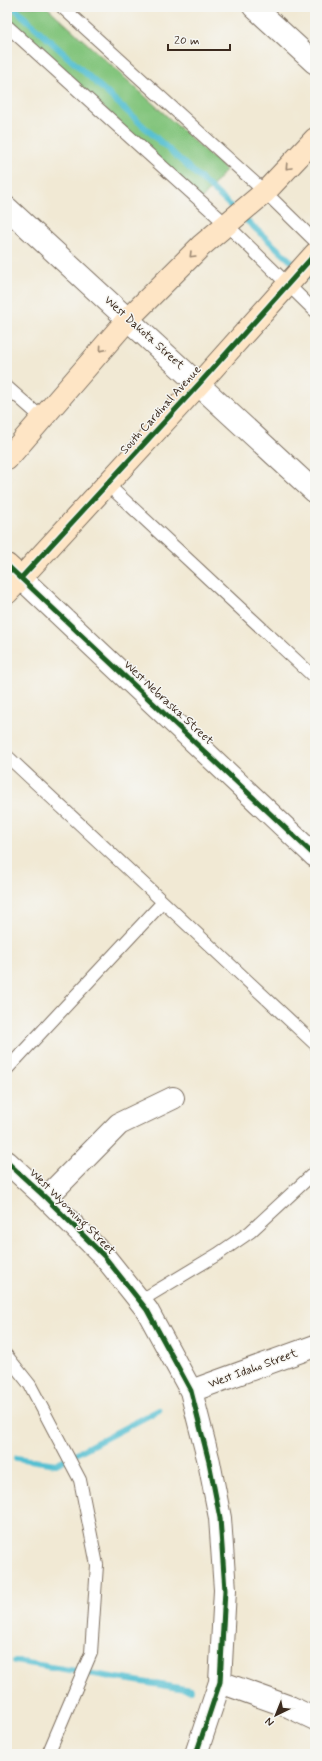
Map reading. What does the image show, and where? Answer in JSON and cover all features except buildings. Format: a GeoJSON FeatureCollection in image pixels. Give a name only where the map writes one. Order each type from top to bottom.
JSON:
{"type":"FeatureCollection","features":[{"type":"Feature","properties":{"kind":"main road"},"geometry":{"type":"LineString","coordinates":[[7,459],[128,319],[201,246],[265,192],[315,139]]}},
{"type":"Feature","properties":{"kind":"main road","name":"South Cardinal Avenue"},"geometry":{"type":"LineString","coordinates":[[12,579],[108,484],[315,254]]}},
{"type":"Feature","properties":{"kind":"street"},"geometry":{"type":"LineString","coordinates":[[254,7],[315,63]]}},
{"type":"Feature","properties":{"kind":"street","name":"West Dakota Street"},"geometry":{"type":"LineString","coordinates":[[7,208],[315,492]]}},
{"type":"Feature","properties":{"kind":"street","name":"West Nebraska Street"},"geometry":{"type":"LineString","coordinates":[[12,579],[315,856]]}},
{"type":"Feature","properties":{"kind":"street"},"geometry":{"type":"LineString","coordinates":[[46,1198],[119,1124],[173,1098]]}},
{"type":"Feature","properties":{"kind":"street","name":"West Wyoming Street"},"geometry":{"type":"LineString","coordinates":[[7,1162],[46,1198],[104,1256],[140,1300],[147,1310],[191,1391],[209,1462],[220,1518],[225,1590],[220,1682],[196,1754]]}},
{"type":"Feature","properties":{"kind":"street","name":"West Idaho Street"},"geometry":{"type":"LineString","coordinates":[[191,1391],[315,1346]]}},
{"type":"Feature","properties":{"kind":"street"},"geometry":{"type":"LineString","coordinates":[[220,1682],[290,1707],[315,1720]]}},
{"type":"Feature","properties":{"kind":"lane"},"geometry":{"type":"LineString","coordinates":[[62,7],[265,192],[315,241]]}},
{"type":"Feature","properties":{"kind":"lane"},"geometry":{"type":"LineString","coordinates":[[7,26],[227,225],[315,311]]}},
{"type":"Feature","properties":{"kind":"lane"},"geometry":{"type":"LineString","coordinates":[[7,387],[42,418]]}},
{"type":"Feature","properties":{"kind":"lane"},"geometry":{"type":"LineString","coordinates":[[108,484],[315,678]]}},
{"type":"Feature","properties":{"kind":"lane"},"geometry":{"type":"LineString","coordinates":[[7,756],[315,1044]]}},
{"type":"Feature","properties":{"kind":"lane"},"geometry":{"type":"LineString","coordinates":[[7,1069],[163,902]]}},
{"type":"Feature","properties":{"kind":"lane"},"geometry":{"type":"LineString","coordinates":[[140,1300],[218,1254],[250,1232],[315,1172]]}},
{"type":"Feature","properties":{"kind":"lane"},"geometry":{"type":"LineString","coordinates":[[7,1356],[30,1385],[80,1480],[97,1565],[92,1653],[48,1754]]}},
{"type":"Feature","properties":{"kind":"green space"},"geometry":{"type":"Polygon","coordinates":[[[7,7],[47,7],[226,170],[202,199],[7,18],[7,7]]]}},
{"type":"Feature","properties":{"kind":"waterway"},"geometry":{"type":"LineString","coordinates":[[13,7],[315,283]]}},
{"type":"Feature","properties":{"kind":"waterway"},"geometry":{"type":"LineString","coordinates":[[16,1458],[56,1464],[159,1410]]}},
{"type":"Feature","properties":{"kind":"waterway"},"geometry":{"type":"LineString","coordinates":[[15,1661],[191,1690]]}},
{"type":"Feature","properties":{"kind":"cycle path"},"geometry":{"type":"LineString","coordinates":[[21,578],[199,384],[315,254]]}},
{"type":"Feature","properties":{"kind":"cycle path"},"geometry":{"type":"LineString","coordinates":[[7,565],[315,856]]}},
{"type":"Feature","properties":{"kind":"cycle path"},"geometry":{"type":"LineString","coordinates":[[7,1162],[46,1198],[104,1256],[147,1310],[191,1391],[209,1462],[220,1518],[225,1590],[220,1682],[196,1754]]}}]}
